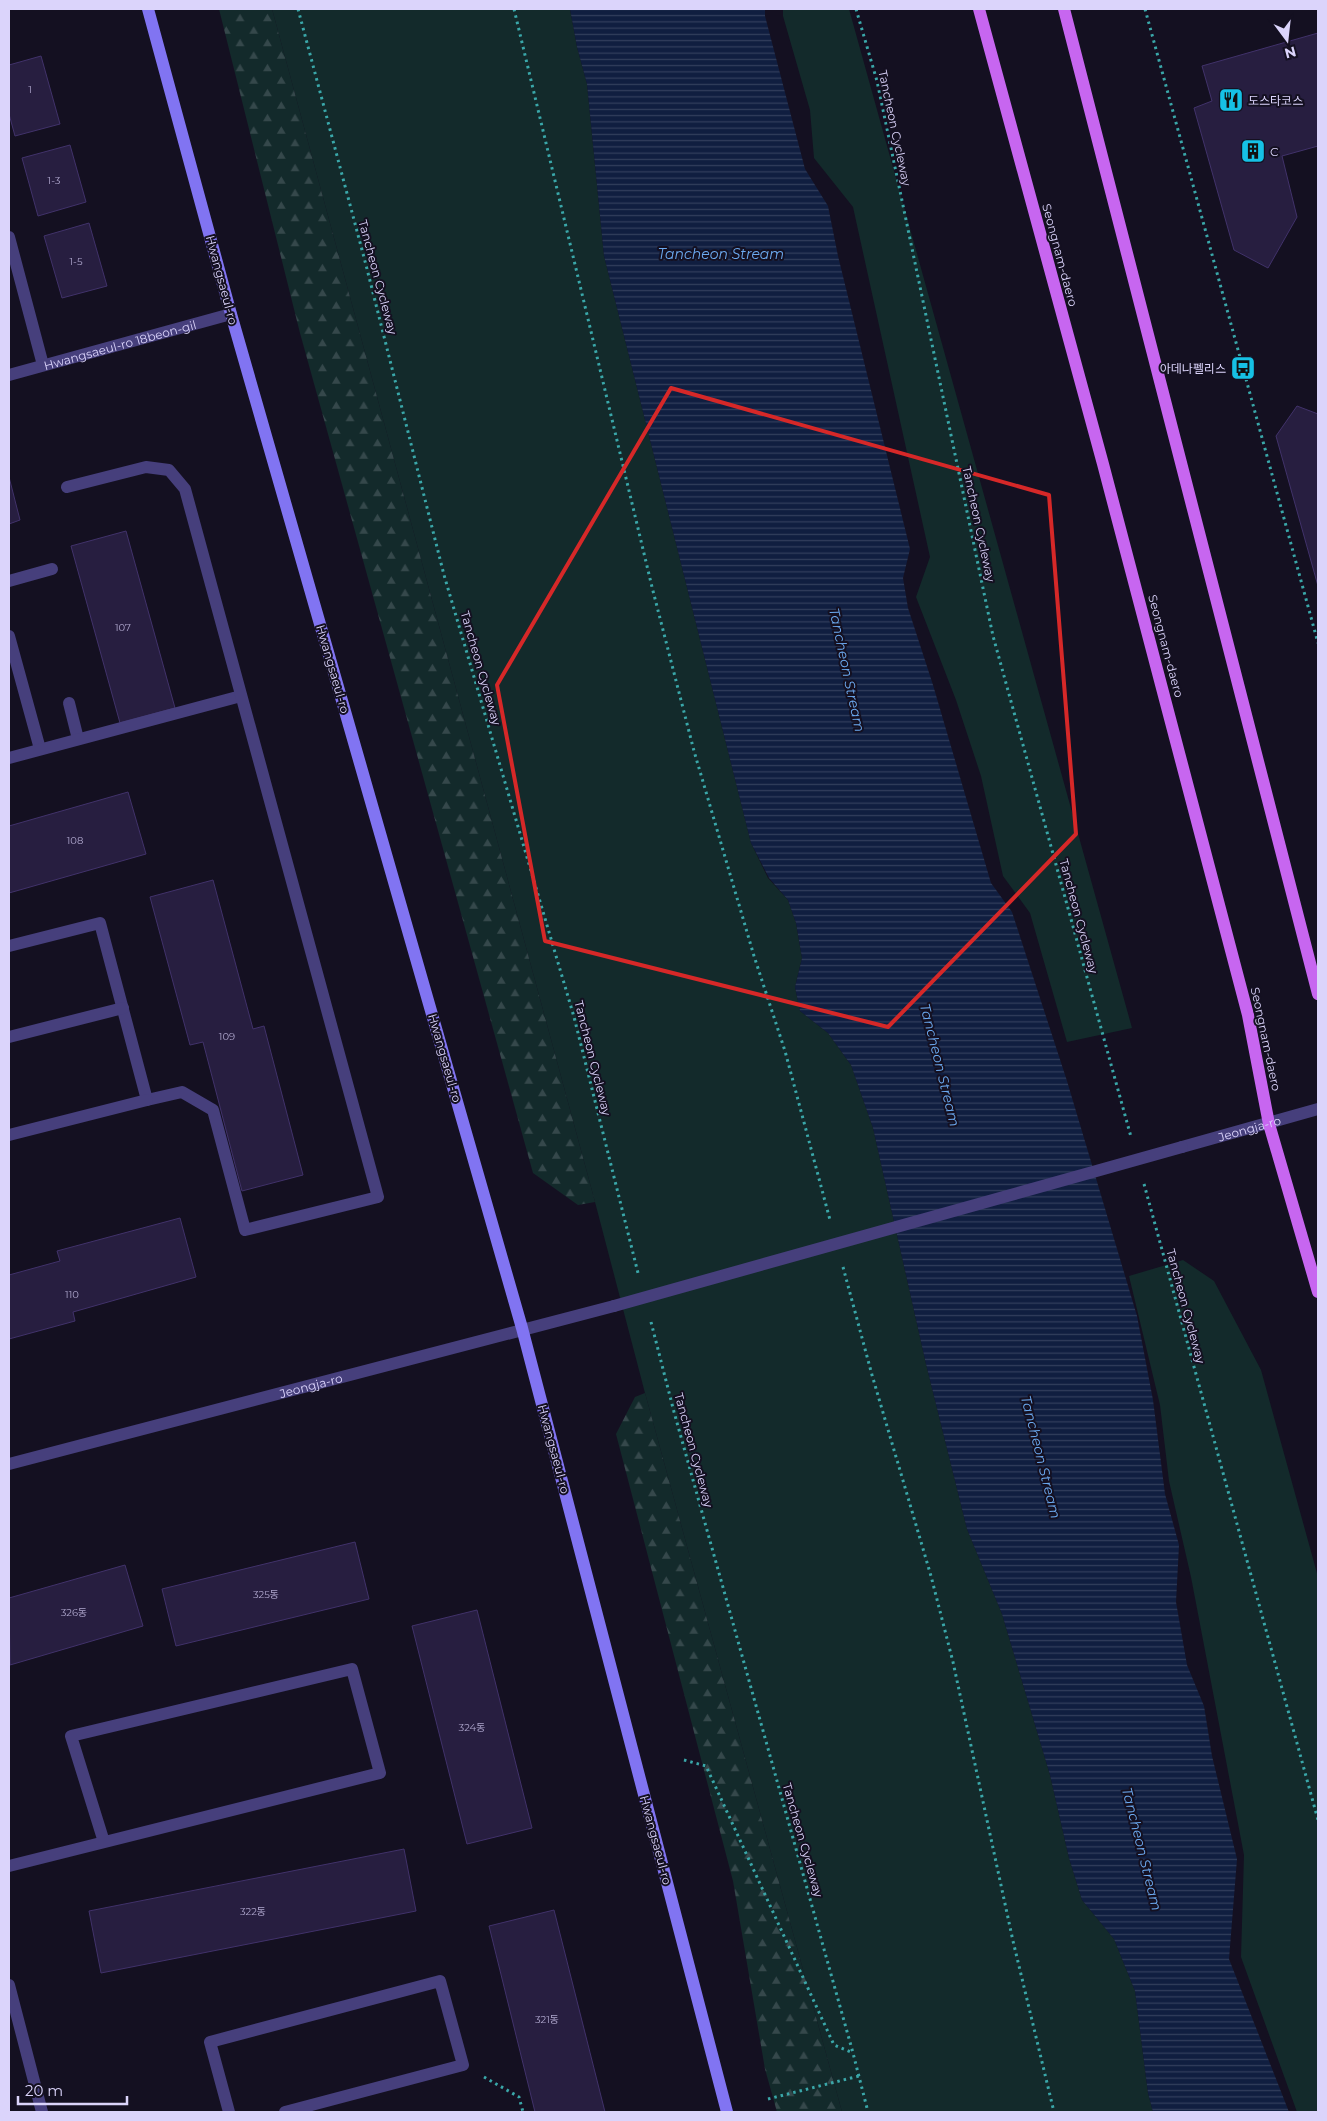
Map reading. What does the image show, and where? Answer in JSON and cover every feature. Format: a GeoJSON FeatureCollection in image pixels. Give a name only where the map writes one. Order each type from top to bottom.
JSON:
{"type":"FeatureCollection","features":[{"type":"Feature","properties":{"kind":"main road","name":"Hwangsaeul-ro"},"geometry":{"type":"LineString","coordinates":[[148,9],[231,314],[522,1328],[727,2112]]}},
{"type":"Feature","properties":{"kind":"main road","name":"Seongnam-daero"},"geometry":{"type":"LineString","coordinates":[[979,9],[1104,464],[1243,996],[1269,1124],[1318,1292]]}},
{"type":"Feature","properties":{"kind":"main road"},"geometry":{"type":"LineString","coordinates":[[1064,9],[1318,994]]}},
{"type":"Feature","properties":{"kind":"street"},"geometry":{"type":"LineString","coordinates":[[9,237],[43,366]]}},
{"type":"Feature","properties":{"kind":"street","name":"Hwangsaeul-ro 18beon-gil"},"geometry":{"type":"LineString","coordinates":[[9,375],[231,314]]}},
{"type":"Feature","properties":{"kind":"street"},"geometry":{"type":"LineString","coordinates":[[9,1135],[182,1092],[213,1110],[245,1230],[378,1197],[185,489],[169,470],[146,467],[67,487]]}},
{"type":"Feature","properties":{"kind":"street"},"geometry":{"type":"LineString","coordinates":[[9,581],[52,569]]}},
{"type":"Feature","properties":{"kind":"street"},"geometry":{"type":"LineString","coordinates":[[9,636],[13,666],[40,749]]}},
{"type":"Feature","properties":{"kind":"street"},"geometry":{"type":"LineString","coordinates":[[9,758],[241,696]]}},
{"type":"Feature","properties":{"kind":"street"},"geometry":{"type":"LineString","coordinates":[[69,703],[78,739]]}},
{"type":"Feature","properties":{"kind":"street"},"geometry":{"type":"LineString","coordinates":[[9,946],[100,923],[147,1100]]}},
{"type":"Feature","properties":{"kind":"street"},"geometry":{"type":"LineString","coordinates":[[9,1037],[123,1008]]}},
{"type":"Feature","properties":{"kind":"street","name":"Jeongja-ro"},"geometry":{"type":"LineString","coordinates":[[9,1464],[522,1328],[614,1306],[1318,1109]]}},
{"type":"Feature","properties":{"kind":"street"},"geometry":{"type":"LineString","coordinates":[[9,1866],[380,1773],[352,1669],[71,1736],[104,1842]]}},
{"type":"Feature","properties":{"kind":"street"},"geometry":{"type":"LineString","coordinates":[[229,2112],[210,2042],[440,1981],[463,2065],[285,2112]]}},
{"type":"Feature","properties":{"kind":"street"},"geometry":{"type":"LineString","coordinates":[[10,1992],[42,2112]]}},
{"type":"Feature","properties":{"kind":"path","name":"Tancheon Cycleway"},"geometry":{"type":"LineString","coordinates":[[298,9],[366,265],[444,575],[574,1017],[639,1277]]}},
{"type":"Feature","properties":{"kind":"path"},"geometry":{"type":"LineString","coordinates":[[514,9],[652,587],[694,750],[754,956],[785,1051],[830,1221]]}},
{"type":"Feature","properties":{"kind":"path","name":"Tancheon Cycleway"},"geometry":{"type":"LineString","coordinates":[[856,9],[877,82],[994,636],[1133,1146]]}},
{"type":"Feature","properties":{"kind":"path"},"geometry":{"type":"LineString","coordinates":[[1145,9],[1318,643]]}},
{"type":"Feature","properties":{"kind":"path","name":"Tancheon Cycleway"},"geometry":{"type":"LineString","coordinates":[[1141,1175],[1318,1820]]}},
{"type":"Feature","properties":{"kind":"path"},"geometry":{"type":"LineString","coordinates":[[841,1259],[872,1375],[931,1576],[953,1662],[1013,1941],[1054,2112]]}},
{"type":"Feature","properties":{"kind":"path","name":"Tancheon Cycleway"},"geometry":{"type":"LineString","coordinates":[[649,1316],[676,1421],[868,2112]]}},
{"type":"Feature","properties":{"kind":"path"},"geometry":{"type":"LineString","coordinates":[[684,1760],[706,1766],[834,2045],[853,2053]]}},
{"type":"Feature","properties":{"kind":"path"},"geometry":{"type":"LineString","coordinates":[[463,2065],[519,2097],[523,2112]]}},
{"type":"Feature","properties":{"kind":"path"},"geometry":{"type":"LineString","coordinates":[[768,2099],[859,2076]]}},
{"type":"Feature","properties":{"kind":"highlighted area"},"geometry":{"type":"Polygon","coordinates":[[[671,388],[1049,495],[1076,834],[888,1027],[545,941],[497,685],[671,388]]]}},
{"type":"Feature","properties":{"kind":"green space"},"geometry":{"type":"Polygon","coordinates":[[[219,9],[272,9],[595,1202],[578,1205],[533,1173],[300,333],[219,9]]]}},
{"type":"Feature","properties":{"kind":"green space"},"geometry":{"type":"Polygon","coordinates":[[[272,9],[570,9],[577,47],[587,84],[604,256],[751,843],[768,878],[788,900],[796,923],[802,958],[795,987],[800,1011],[828,1033],[851,1065],[873,1128],[926,1364],[967,1529],[1002,1614],[1050,1775],[1069,1858],[1082,1900],[1114,1939],[1135,1991],[1148,2093],[1153,2112],[842,2112],[645,1393],[272,9]]]}},
{"type":"Feature","properties":{"kind":"green space"},"geometry":{"type":"Polygon","coordinates":[[[783,9],[849,9],[1132,1028],[1067,1042],[1030,913],[1003,876],[981,776],[956,700],[916,597],[930,557],[853,207],[814,158],[810,110],[783,16],[783,9]]]}},
{"type":"Feature","properties":{"kind":"green space"},"geometry":{"type":"Polygon","coordinates":[[[1183,1260],[1214,1281],[1261,1370],[1318,1577],[1318,2112],[1297,2112],[1241,1957],[1244,1855],[1191,1577],[1169,1481],[1160,1405],[1129,1276],[1183,1260]]]}},
{"type":"Feature","properties":{"kind":"green space"},"geometry":{"type":"Polygon","coordinates":[[[645,1393],[842,2112],[777,2112],[765,2069],[733,1881],[616,1434],[635,1397],[645,1393]]]}},
{"type":"Feature","properties":{"kind":"water","name":"Tancheon Stream"},"geometry":{"type":"Polygon","coordinates":[[[570,9],[765,9],[765,16],[805,169],[828,206],[838,256],[910,549],[903,578],[908,608],[933,685],[991,883],[1012,912],[1067,1081],[1137,1316],[1153,1400],[1165,1494],[1179,1545],[1176,1602],[1187,1665],[1204,1706],[1212,1756],[1237,1859],[1229,1959],[1289,2112],[1153,2112],[1148,2093],[1135,1991],[1114,1939],[1082,1900],[1069,1858],[1050,1775],[1002,1614],[967,1529],[926,1364],[873,1128],[851,1065],[828,1033],[800,1011],[795,987],[802,958],[796,923],[788,900],[769,878],[751,843],[604,256],[587,84],[577,47],[570,9]]]}},
{"type":"Feature","properties":{"kind":"building","name":"C"},"geometry":{"type":"Polygon","coordinates":[[[1318,33],[1318,146],[1282,156],[1297,217],[1268,268],[1234,250],[1194,108],[1212,101],[1202,66],[1318,33]]]}},
{"type":"Feature","properties":{"kind":"building"},"geometry":{"type":"Polygon","coordinates":[[[41,56],[60,124],[15,136],[9,114],[9,65],[41,56]]]}},
{"type":"Feature","properties":{"kind":"building"},"geometry":{"type":"Polygon","coordinates":[[[70,145],[86,202],[38,216],[22,158],[70,145]]]}},
{"type":"Feature","properties":{"kind":"building"},"geometry":{"type":"Polygon","coordinates":[[[89,223],[107,286],[62,298],[44,236],[89,223]]]}},
{"type":"Feature","properties":{"kind":"building"},"geometry":{"type":"Polygon","coordinates":[[[1297,406],[1318,414],[1318,586],[1276,436],[1297,406]]]}},
{"type":"Feature","properties":{"kind":"building"},"geometry":{"type":"Polygon","coordinates":[[[9,477],[20,520],[9,524],[9,477]]]}},
{"type":"Feature","properties":{"kind":"building"},"geometry":{"type":"Polygon","coordinates":[[[126,531],[175,708],[120,723],[71,546],[126,531]]]}},
{"type":"Feature","properties":{"kind":"building"},"geometry":{"type":"Polygon","coordinates":[[[128,792],[146,854],[9,893],[9,826],[128,792]]]}},
{"type":"Feature","properties":{"kind":"building"},"geometry":{"type":"Polygon","coordinates":[[[213,880],[253,1029],[264,1026],[303,1175],[242,1191],[203,1042],[190,1045],[150,897],[213,880]]]}},
{"type":"Feature","properties":{"kind":"building"},"geometry":{"type":"Polygon","coordinates":[[[180,1218],[196,1277],[73,1312],[75,1321],[9,1339],[9,1275],[60,1261],[57,1251],[180,1218]]]}},
{"type":"Feature","properties":{"kind":"building"},"geometry":{"type":"Polygon","coordinates":[[[355,1542],[369,1599],[176,1646],[162,1589],[355,1542]]]}},
{"type":"Feature","properties":{"kind":"building"},"geometry":{"type":"Polygon","coordinates":[[[125,1565],[143,1626],[10,1665],[9,1598],[125,1565]]]}},
{"type":"Feature","properties":{"kind":"building"},"geometry":{"type":"Polygon","coordinates":[[[477,1610],[532,1828],[467,1844],[412,1626],[477,1610]]]}},
{"type":"Feature","properties":{"kind":"building"},"geometry":{"type":"Polygon","coordinates":[[[404,1849],[416,1911],[101,1973],[89,1911],[404,1849]]]}},
{"type":"Feature","properties":{"kind":"building"},"geometry":{"type":"Polygon","coordinates":[[[554,1910],[605,2112],[535,2112],[489,1926],[554,1910]]]}},
{"type":"Feature","properties":{"kind":"place","name":"도스타코스"},"geometry":{"type":"Point","coordinates":[1231,100]}},
{"type":"Feature","properties":{"kind":"place","name":"C"},"geometry":{"type":"Point","coordinates":[1253,151]}},
{"type":"Feature","properties":{"kind":"place","name":"아데나펠리스"},"geometry":{"type":"Point","coordinates":[1243,368]}}]}
